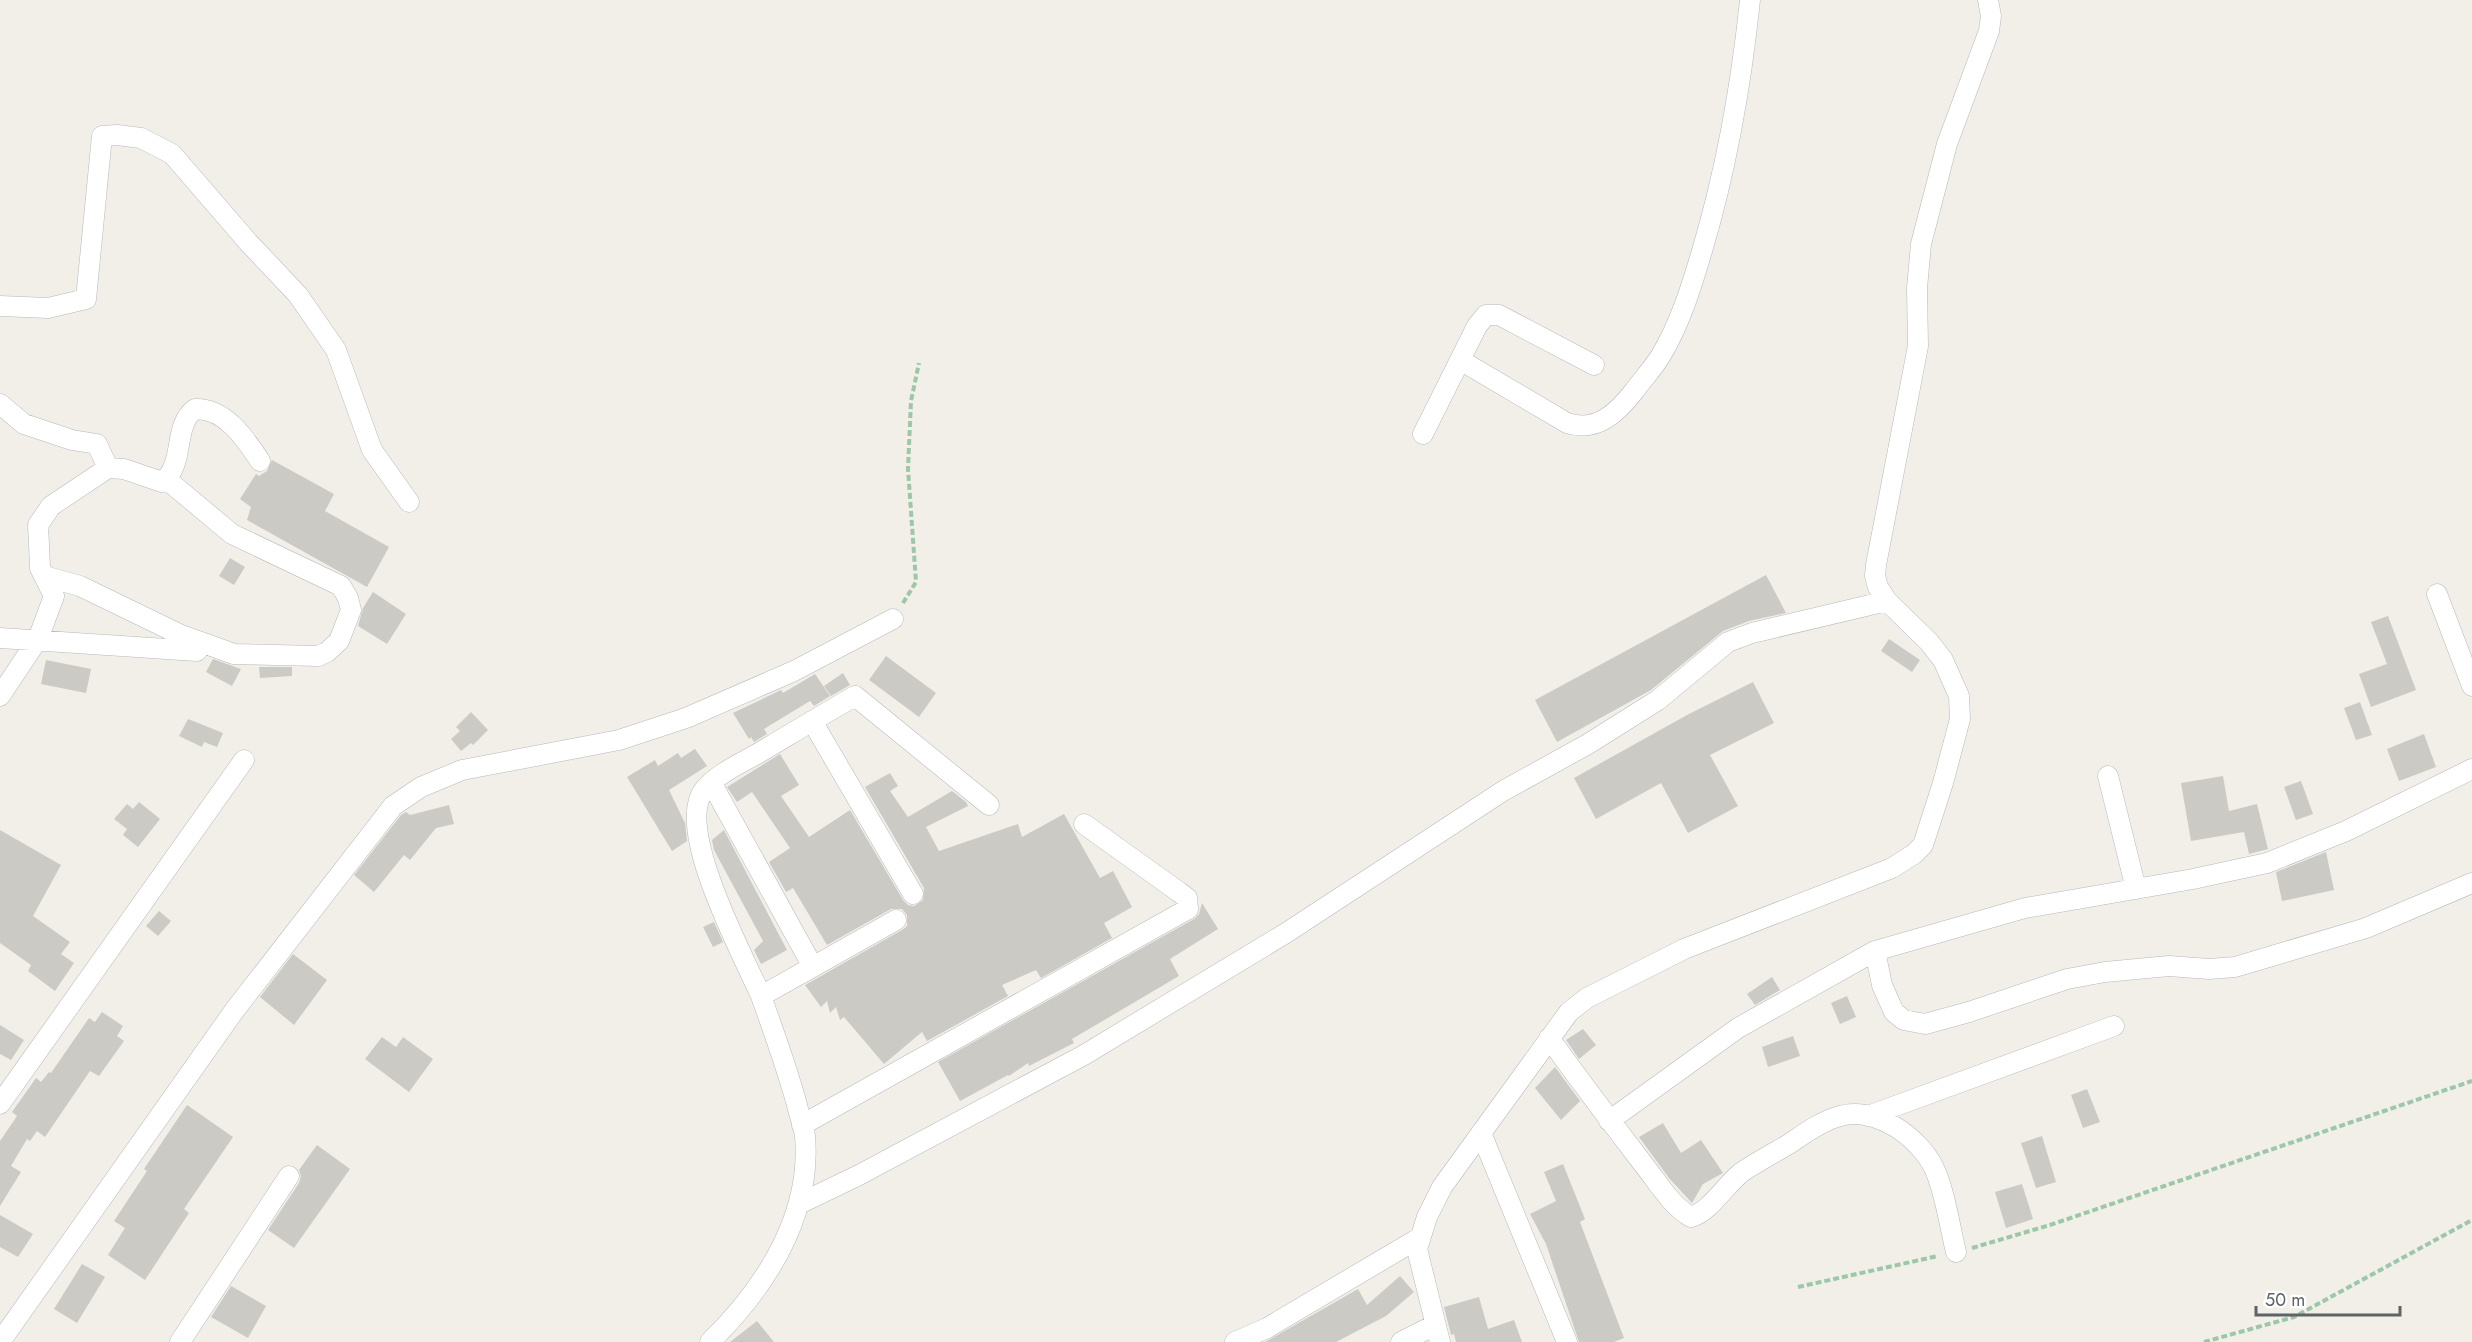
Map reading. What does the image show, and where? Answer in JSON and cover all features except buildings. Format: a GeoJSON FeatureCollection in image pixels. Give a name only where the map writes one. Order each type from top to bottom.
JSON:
{"type":"FeatureCollection","features":[{"type":"Feature","properties":{"kind":"street"},"geometry":{"type":"LineString","coordinates":[[1460,360],[1577,427],[1593,425],[1606,419],[1629,397],[1659,358],[1676,327],[1692,285],[1722,181],[1741,85],[1750,0]]}},
{"type":"Feature","properties":{"kind":"street"},"geometry":{"type":"LineString","coordinates":[[1401,1342],[1437,1333],[1417,1249],[1419,1238],[1442,1187],[1569,1012],[1587,998],[1684,949],[1892,868],[1914,854],[1923,845],[1960,719],[1959,696],[1943,660],[1929,642],[1887,601],[1878,587],[1875,565],[1918,346],[1917,288],[1921,244],[1947,144],[1989,30],[1991,16],[1988,0]]}},
{"type":"Feature","properties":{"kind":"street"},"geometry":{"type":"LineString","coordinates":[[0,306],[48,308],[86,299],[102,136],[141,138],[172,154],[298,295],[336,350],[372,450],[409,502]]}},
{"type":"Feature","properties":{"kind":"street"},"geometry":{"type":"LineString","coordinates":[[1423,434],[1481,319],[1492,314],[1499,315],[1594,365]]}},
{"type":"Feature","properties":{"kind":"street"},"geometry":{"type":"LineString","coordinates":[[0,404],[24,424],[72,440],[97,444],[108,468]]}},
{"type":"Feature","properties":{"kind":"street"},"geometry":{"type":"LineString","coordinates":[[0,696],[38,639],[54,596],[40,568],[38,525],[51,506],[108,468],[124,469],[162,482],[172,471],[184,420],[195,409],[207,408],[218,413],[233,427],[261,461]]}},
{"type":"Feature","properties":{"kind":"street"},"geometry":{"type":"LineString","coordinates":[[44,576],[80,586],[181,635],[234,654],[318,656],[339,641],[351,610],[348,598],[341,586],[232,534],[166,479]]}},
{"type":"Feature","properties":{"kind":"street"},"geometry":{"type":"LineString","coordinates":[[2437,594],[2472,687]]}},
{"type":"Feature","properties":{"kind":"street"},"geometry":{"type":"LineString","coordinates":[[799,1204],[880,1164],[1115,1037],[1286,933],[1503,791],[1588,744],[1658,700],[1728,642],[1752,633],[1887,601]]}},
{"type":"Feature","properties":{"kind":"street"},"geometry":{"type":"LineString","coordinates":[[0,1342],[234,1011],[393,806],[421,787],[462,770],[619,740],[686,718],[794,670],[893,620]]}},
{"type":"Feature","properties":{"kind":"street"},"geometry":{"type":"LineString","coordinates":[[0,638],[197,651]]}},
{"type":"Feature","properties":{"kind":"street"},"geometry":{"type":"LineString","coordinates":[[710,1342],[729,1335],[769,1272],[799,1204],[805,1180],[804,1135],[789,1075],[761,996],[706,870],[699,844],[698,803],[704,790],[724,774],[855,696],[989,805]]}},
{"type":"Feature","properties":{"kind":"street"},"geometry":{"type":"LineString","coordinates":[[812,721],[913,894]]}},
{"type":"Feature","properties":{"kind":"street"},"geometry":{"type":"LineString","coordinates":[[0,1104],[244,760]]}},
{"type":"Feature","properties":{"kind":"street"},"geometry":{"type":"LineString","coordinates":[[1609,1121],[1738,1028],[1875,951],[2025,908],[2268,863],[2346,831],[2472,769]]}},
{"type":"Feature","properties":{"kind":"street"},"geometry":{"type":"LineString","coordinates":[[2108,776],[2136,889]]}},
{"type":"Feature","properties":{"kind":"street"},"geometry":{"type":"LineString","coordinates":[[712,784],[813,967]]}},
{"type":"Feature","properties":{"kind":"street"},"geometry":{"type":"LineString","coordinates":[[802,1125],[1188,909],[1187,898],[1084,824]]}},
{"type":"Feature","properties":{"kind":"street"},"geometry":{"type":"LineString","coordinates":[[1875,951],[1882,985],[1894,1012],[1904,1020],[1925,1024],[1969,1012],[2067,979],[2105,972],[2169,966],[2209,969],[2235,967],[2366,928],[2472,883]]}},
{"type":"Feature","properties":{"kind":"street"},"geometry":{"type":"LineString","coordinates":[[761,996],[896,920]]}},
{"type":"Feature","properties":{"kind":"street"},"geometry":{"type":"LineString","coordinates":[[1868,1116],[2114,1026]]}},
{"type":"Feature","properties":{"kind":"street"},"geometry":{"type":"LineString","coordinates":[[1549,1038],[1609,1121],[1683,1213],[1691,1217],[1707,1208],[1724,1188],[1742,1173],[1814,1128],[1837,1116],[1853,1114],[1868,1116],[1896,1127],[1914,1139],[1924,1150],[1935,1171],[1956,1252]]}},
{"type":"Feature","properties":{"kind":"street"},"geometry":{"type":"LineString","coordinates":[[1481,1133],[1567,1342]]}},
{"type":"Feature","properties":{"kind":"street"},"geometry":{"type":"LineString","coordinates":[[180,1342],[290,1176]]}},
{"type":"Feature","properties":{"kind":"street"},"geometry":{"type":"LineString","coordinates":[[1235,1342],[1267,1328],[1419,1238]]}},
{"type":"Feature","properties":{"kind":"path"},"geometry":{"type":"LineString","coordinates":[[893,620],[916,582],[908,469],[911,401],[919,363]]}},
{"type":"Feature","properties":{"kind":"path"},"geometry":{"type":"LineString","coordinates":[[1798,1287],[1956,1252],[2050,1225],[2472,1081]]}},
{"type":"Feature","properties":{"kind":"path"},"geometry":{"type":"LineString","coordinates":[[2204,1342],[2294,1317],[2472,1220]]}}]}
